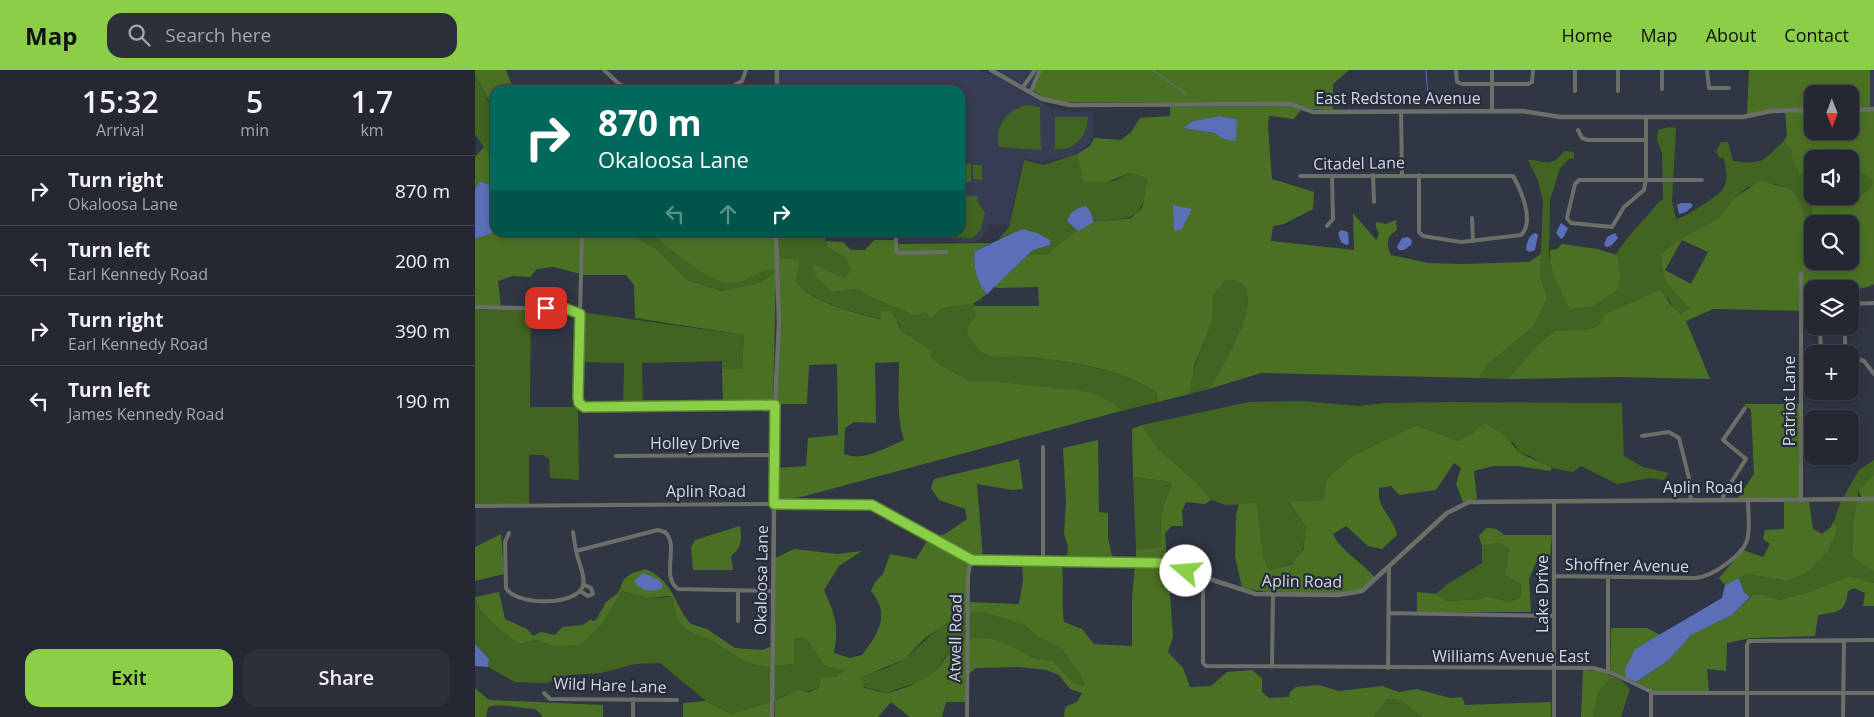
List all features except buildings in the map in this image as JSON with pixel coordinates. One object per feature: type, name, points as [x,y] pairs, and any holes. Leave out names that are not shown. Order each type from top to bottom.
[{"type":"street","points":[[604,70],[619,84],[624,85]]},
{"type":"street","points":[[735,85],[742,81],[746,70]]},
{"type":"street","points":[[777,70],[777,85]]},
{"type":"street","name":"East Redstone Avenue","points":[[991,70],[1042,98],[1070,105],[1291,104],[1313,112],[1522,111],[1560,117],[1743,118],[1771,111],[1804,110]]},
{"type":"street","points":[[1023,87],[1035,70]]},
{"type":"street","points":[[1031,91],[1040,70]]},
{"type":"street","points":[[1456,70],[1457,82],[1462,84],[1528,84],[1532,82],[1533,70]]},
{"type":"street","points":[[1492,70],[1492,111]]},
{"type":"street","points":[[1575,70],[1575,91]]},
{"type":"street","points":[[1618,70],[1618,90]]},
{"type":"street","points":[[1662,70],[1662,90]]},
{"type":"street","points":[[1707,70],[1709,88],[1729,88]]},
{"type":"street","points":[[1859,110],[1874,109]]},
{"type":"street","points":[[1401,111],[1402,175]]},
{"type":"street","points":[[1646,117],[1646,179],[1644,190],[1624,206],[1612,227],[1571,222],[1567,218],[1575,184],[1579,180],[1646,179],[1703,180]]},
{"type":"street","points":[[1578,130],[1582,138],[1587,140],[1646,140]]},
{"type":"street","name":"Citadel Lane","points":[[1300,176],[1419,174],[1513,176],[1525,204],[1526,223],[1524,232],[1521,235],[1461,242],[1423,236],[1419,232],[1419,174]]},
{"type":"street","points":[[1373,175],[1374,202]]},
{"type":"street","points":[[1327,226],[1333,219],[1332,176]]},
{"type":"street","points":[[1472,218],[1473,241]]},
{"type":"street","points":[[582,237],[579,403],[584,407],[775,405]]},
{"type":"street","name":"Okaloosa Lane","points":[[772,717],[774,456],[779,322],[776,237]]},
{"type":"street","points":[[896,237],[896,251],[899,253],[946,252]]},
{"type":"street","name":"Patriot Lane","points":[[1801,274],[1801,500]]},
{"type":"street","points":[[1859,303],[1874,303]]},
{"type":"street","points":[[475,308],[567,309],[580,314]]},
{"type":"street","points":[[1859,359],[1867,363],[1874,374]]},
{"type":"street","points":[[1723,500],[1725,492],[1746,459],[1723,440],[1745,408]]},
{"type":"street","points":[[1642,436],[1669,432],[1679,438],[1689,478],[1691,500]]},
{"type":"street","points":[[1043,446],[1043,561]]},
{"type":"street","name":"Holley Drive","points":[[616,456],[774,456]]},
{"type":"street","name":"Lake Drive","points":[[1554,500],[1554,717]]},
{"type":"street","name":"Shoffner Avenue","points":[[1554,576],[1702,578],[1719,570],[1746,542],[1748,535],[1748,500]]},
{"type":"street","name":"Aplin Road","points":[[475,506],[872,505],[971,559],[1160,563],[1249,592],[1273,595],[1355,594],[1367,588],[1447,513],[1462,504],[1475,501],[1874,500]]},
{"type":"street","points":[[576,551],[662,530],[667,533],[671,540],[671,578],[675,587],[681,590],[773,591]]},
{"type":"street","points":[[509,533],[505,542],[505,584],[510,594],[542,602],[574,595],[580,591],[583,584],[573,532]]},
{"type":"street","name":"Atwell Road","points":[[967,717],[968,576],[971,559]]},
{"type":"street","points":[[1388,668],[1389,568]]},
{"type":"street","name":"Williams Avenue East","points":[[1203,577],[1203,663],[1206,666],[1593,668],[1609,671],[1651,693],[1874,693]]},
{"type":"street","points":[[1608,577],[1609,671]]},
{"type":"street","points":[[580,591],[588,596],[593,594],[591,588],[583,584]]},
{"type":"street","points":[[738,591],[738,621]]},
{"type":"street","points":[[1273,595],[1273,666]]},
{"type":"street","points":[[1389,613],[1554,616]]},
{"type":"street","points":[[1843,717],[1844,640]]},
{"type":"street","points":[[1747,717],[1749,641],[1874,640]]},
{"type":"street","name":"Wild Hare Lane","points":[[544,693],[550,699],[677,700]]},
{"type":"street","points":[[1651,693],[1651,717]]},
{"type":"street","points":[[633,699],[633,717]]},
{"type":"shaded area","points":[[780,70],[979,70],[1001,79],[1051,108],[1070,112],[1093,111],[1094,134],[1089,144],[1072,156],[1041,162],[1023,158],[1008,227],[989,224],[982,238],[974,242],[899,242],[898,237],[965,237],[965,85],[780,85]]},
{"type":"shaded area","points":[[996,70],[1040,70],[1030,88]]},
{"type":"shaded area","points":[[1870,70],[1874,70],[1874,107],[1870,107]]},
{"type":"green space","points":[[475,70],[506,70],[512,85],[490,85],[490,103],[475,74]]},
{"type":"green space","points":[[1040,70],[1349,70],[1333,84],[1333,110],[1311,109],[1291,102],[1058,102],[1043,97],[1030,88]]},
{"type":"green space","points":[[1749,70],[1870,70],[1870,107],[1859,108],[1859,85],[1804,85],[1804,109],[1747,115]]},
{"type":"green space","points":[[475,74],[490,105],[490,156],[475,134]]},
{"type":"green space","points":[[1028,105],[1040,107],[1041,150],[999,147],[998,132],[1004,120],[1014,110]]},
{"type":"green space","points":[[1290,106],[1301,110],[1294,119],[1269,116],[1268,127],[1272,179],[1314,192],[1313,209],[1284,224],[1273,226],[1271,241],[1354,250],[1353,213],[1376,240],[1379,234],[1376,222],[1386,224],[1396,220],[1397,230],[1393,232],[1388,241],[1391,255],[1428,263],[1463,264],[1529,262],[1541,254],[1540,276],[1547,299],[1533,327],[1488,364],[1479,378],[1261,373],[1209,389],[1233,346],[1247,309],[1247,294],[1241,283],[1226,280],[1213,296],[1212,321],[1194,366],[1189,394],[1158,402],[1156,392],[1110,371],[1060,361],[992,356],[981,351],[975,346],[967,333],[970,323],[976,317],[974,306],[1039,306],[1038,287],[996,288],[995,286],[1028,255],[1046,255],[1079,229],[1093,222],[1131,218],[1142,208],[1148,178],[1130,173],[1107,182],[1083,182],[1077,154],[1090,146],[1094,138],[1121,140],[1131,132],[1140,118],[1170,116],[1170,107]],"holes":[[[1219,116],[1237,119],[1224,139],[1214,133],[1184,128],[1193,121]]]},
{"type":"green space","points":[[1859,111],[1874,111],[1874,284],[1859,289],[1859,280],[1804,280],[1804,311],[1713,309],[1686,321],[1710,379],[1618,377],[1508,379],[1537,345],[1555,331],[1589,329],[1599,325],[1603,316],[1608,313],[1660,290],[1681,314],[1689,308],[1666,280],[1663,273],[1661,254],[1677,241],[1719,218],[1734,198],[1760,181],[1788,188],[1800,203],[1804,215],[1804,270],[1859,270],[1859,215],[1813,215],[1812,205],[1859,205],[1859,195],[1869,189],[1873,183],[1866,175],[1859,173],[1859,150],[1804,150],[1804,174],[1799,174],[1791,155],[1792,150],[1784,141],[1787,135],[1785,112],[1804,112],[1804,140],[1859,140]],"holes":[[[1682,240],[1708,252],[1691,284],[1665,270]]]},
{"type":"green space","points":[[1055,117],[1088,117],[1083,136],[1069,148],[1055,149]]},
{"type":"green space","points":[[1668,127],[1676,128],[1672,202],[1676,219],[1701,206],[1724,188],[1726,168],[1724,158],[1720,158],[1716,152],[1721,142],[1728,142],[1733,161],[1758,162],[1784,141],[1792,150],[1791,155],[1799,174],[1804,174],[1804,205],[1814,205],[1815,215],[1804,215],[1804,221],[1788,188],[1775,184],[1748,187],[1734,198],[1719,218],[1677,241],[1661,254],[1662,271],[1689,308],[1681,314],[1675,311],[1668,298],[1603,317],[1599,325],[1589,329],[1555,331],[1537,345],[1508,379],[1479,378],[1488,364],[1533,327],[1547,299],[1540,276],[1543,202],[1538,181],[1528,160],[1551,162],[1564,151],[1574,152],[1574,158],[1569,159],[1560,168],[1550,200],[1549,256],[1560,290],[1571,309],[1590,307],[1620,275],[1616,254],[1663,199],[1662,153],[1657,140],[1658,130]]},
{"type":"green space","points":[[484,147],[490,156],[490,185],[480,181],[475,189],[475,157]]},
{"type":"green space","points":[[1077,154],[1083,182],[1114,181],[1130,173],[1149,178],[1139,211],[1134,215],[1119,219],[1094,222],[1093,219],[1067,221],[1078,231],[1046,255],[1028,255],[1033,250],[1022,229],[999,239],[1009,227],[1024,160],[1044,165]]},
{"type":"green space","points":[[965,164],[971,164],[971,182],[965,182]]},
{"type":"green space","points":[[973,165],[982,165],[982,180],[973,179]]},
{"type":"green space","points":[[1859,173],[1869,177],[1873,183],[1870,190],[1859,195]]},
{"type":"green space","points":[[965,196],[978,196],[977,200],[985,213],[981,230],[973,238],[909,237],[965,237]]},
{"type":"green space","points":[[490,234],[490,237],[635,237],[655,248],[687,280],[723,291],[761,282],[776,272],[773,404],[723,405],[722,369],[742,369],[744,335],[635,318],[634,285],[626,275],[585,275],[553,267],[537,269],[530,277],[513,276],[498,281],[501,307],[475,310],[475,239]]},
{"type":"green space","points":[[635,237],[655,237],[668,245],[762,271],[770,269],[776,272],[761,282],[724,291],[687,280],[655,248]]},
{"type":"green space","points":[[655,237],[774,237],[776,271],[765,271],[733,283],[722,281],[700,271]]},
{"type":"green space","points":[[778,237],[825,237],[827,247],[845,257],[851,269],[845,278],[812,265],[832,292],[859,289],[870,297],[916,316],[925,312],[932,319],[940,310],[945,308],[974,303],[986,355],[1029,357],[1096,368],[1137,382],[1156,392],[1158,402],[1121,411],[1070,389],[999,382],[972,382],[942,366],[931,357],[932,351],[903,332],[898,322],[843,309],[815,297],[796,281],[800,261],[779,258]]},
{"type":"green space","points":[[874,240],[897,240],[899,244],[990,243],[975,251],[974,256],[978,280],[987,294],[975,302],[940,310],[932,319],[925,312],[916,316],[870,297],[859,289],[832,292],[816,277],[812,264],[845,278],[851,269],[845,257],[827,247],[826,241],[843,242],[851,250],[865,250]]},
{"type":"green space","points":[[1562,244],[1597,249],[1617,255],[1620,275],[1618,290],[1590,307],[1570,309],[1556,281],[1550,258],[1550,250],[1557,249]]},
{"type":"green space","points":[[779,258],[800,260],[796,281],[811,295],[834,306],[880,319],[881,311],[890,311],[903,332],[932,351],[931,357],[942,366],[972,382],[999,382],[1070,389],[1095,394],[1114,404],[1121,411],[805,496],[776,501],[776,468],[806,466],[808,438],[838,435],[837,364],[809,365],[807,404],[776,404],[780,322]],"holes":[[[899,362],[899,411],[904,440],[867,455],[852,456],[844,454],[845,428],[854,422],[876,423],[875,363]]]},
{"type":"green space","points":[[1226,280],[1241,283],[1247,294],[1247,309],[1233,346],[1209,389],[1189,394],[1189,381],[1203,344],[1213,296]]},
{"type":"green space","points":[[531,307],[530,407],[578,407],[579,480],[550,478],[549,459],[543,455],[529,455],[529,504],[475,504],[475,310]]},
{"type":"green space","points":[[581,312],[744,335],[742,369],[722,369],[722,361],[642,363],[643,407],[623,407],[624,363],[580,362]]},
{"type":"green space","points":[[1303,401],[1358,406],[1386,403],[1450,402],[1622,403],[1624,456],[1643,467],[1669,473],[1664,480],[1650,478],[1617,484],[1581,466],[1573,472],[1547,467],[1530,456],[1520,453],[1514,443],[1473,433],[1458,441],[1418,426],[1412,427],[1354,455],[1324,500],[1289,503],[1306,528],[1301,554],[1287,565],[1269,570],[1263,556],[1257,504],[1226,505],[1211,500],[1197,483],[1158,449],[1142,425],[1249,402]]},
{"type":"green space","points":[[1744,404],[1799,404],[1799,498],[1738,498],[1754,474],[1751,410]]},
{"type":"green space","points":[[1484,423],[1503,434],[1520,453],[1552,468],[1550,471],[1518,466],[1493,466],[1474,471],[1477,499],[1463,502],[1456,484],[1461,468],[1454,463],[1436,490],[1399,495],[1391,486],[1379,488],[1380,502],[1392,522],[1397,535],[1382,549],[1368,546],[1346,526],[1333,534],[1341,546],[1375,578],[1362,589],[1350,593],[1273,593],[1242,588],[1235,556],[1236,515],[1239,504],[1257,503],[1263,556],[1269,570],[1292,564],[1303,550],[1306,528],[1289,502],[1324,500],[1327,479],[1354,455],[1412,427],[1418,426],[1458,441],[1473,433]]},
{"type":"green space","points":[[1142,425],[1158,449],[1197,483],[1211,500],[1205,504],[1186,502],[1182,511],[1183,526],[1172,526],[1165,533],[1167,562],[1136,561],[1136,549],[1160,547],[1161,514],[1172,482],[1133,477],[1132,429]]},
{"type":"green space","points":[[1098,440],[1099,512],[1108,513],[1108,538],[1113,560],[1067,560],[1068,546],[1064,534],[1066,502],[1063,448]]},
{"type":"green space","points":[[1019,459],[1023,489],[1012,490],[977,484],[983,558],[967,556],[935,537],[945,534],[967,519],[965,509],[939,500],[931,488],[934,479]]},
{"type":"green space","points":[[1874,460],[1874,475],[1858,490],[1858,498],[1843,498],[1859,470]]},
{"type":"green space","points":[[1874,475],[1874,498],[1862,498],[1858,490]]},
{"type":"green space","points":[[1133,477],[1172,482],[1161,514],[1160,547],[1136,549]]},
{"type":"green space","points":[[1841,501],[1857,501],[1853,522],[1852,555],[1874,572],[1874,583],[1849,576],[1812,591],[1779,600],[1763,594],[1750,597],[1744,592],[1739,578],[1747,574],[1786,581],[1800,576],[1811,569],[1827,553],[1838,528],[1834,521]]},
{"type":"green space","points":[[1857,501],[1874,501],[1874,572],[1852,556],[1853,522]]},
{"type":"green space","points":[[1784,502],[1809,502],[1813,529],[1822,534],[1830,528],[1834,521],[1838,528],[1827,553],[1811,569],[1800,576],[1786,581],[1747,574],[1725,585],[1719,578],[1743,550],[1763,557],[1770,544],[1763,539],[1765,530],[1784,529]]},
{"type":"green space","points":[[740,526],[740,543],[731,556],[733,570],[693,570],[691,547],[695,540]]},
{"type":"green space","points":[[1486,528],[1497,529],[1504,535],[1552,535],[1550,557],[1538,558],[1529,579],[1531,612],[1417,612],[1417,592],[1436,594],[1446,601],[1481,599],[1488,596],[1509,602],[1520,598],[1521,585],[1505,574],[1509,549],[1500,543],[1482,546],[1479,536]]},
{"type":"green space","points":[[501,534],[504,574],[475,581],[475,547]]},
{"type":"green space","points":[[931,539],[969,560],[966,613],[945,624],[925,638],[905,659],[862,677],[864,688],[887,693],[913,684],[936,670],[953,648],[966,640],[965,702],[946,702],[942,717],[910,717],[891,702],[878,717],[775,717],[775,700],[796,691],[810,692],[818,688],[822,677],[836,677],[845,670],[824,666],[807,639],[794,638],[794,664],[774,666],[775,558],[794,549],[837,554],[862,551],[839,566],[824,590],[835,620],[834,653],[850,658],[862,655],[877,632],[881,616],[880,608],[871,591],[875,582],[883,574],[890,554],[916,559],[927,541]]},
{"type":"green space","points":[[1495,542],[1504,544],[1509,549],[1505,574],[1521,585],[1520,598],[1509,602],[1488,596],[1481,599],[1445,601],[1436,594],[1446,585],[1482,563],[1482,546]]},
{"type":"green space","points":[[1022,563],[1062,563],[1064,622],[1082,629],[1094,644],[1132,646],[1132,599],[1135,564],[1168,566],[1173,637],[1168,652],[1183,668],[1190,687],[1211,686],[1227,672],[1252,670],[1262,678],[1262,692],[1269,698],[1289,697],[1290,692],[1296,687],[1318,685],[1339,691],[1382,686],[1399,692],[1417,689],[1450,698],[1462,697],[1465,705],[1551,702],[1551,717],[1422,717],[1400,700],[1387,699],[1374,717],[1064,717],[1065,707],[1077,702],[1082,693],[1070,689],[1059,675],[1046,670],[1018,667],[976,668],[969,674],[969,639],[983,638],[1005,643],[1033,657],[1054,661],[1074,684],[1084,686],[1080,674],[1060,647],[1038,637],[1025,625],[982,612],[969,613],[970,602],[1019,604],[1023,580]]},
{"type":"green space","points":[[646,569],[656,575],[668,587],[691,624],[707,629],[735,648],[762,650],[770,647],[771,667],[754,665],[747,662],[714,642],[687,630],[678,620],[672,597],[669,596],[647,598],[622,591],[603,623],[579,645],[553,646],[537,640],[519,644],[481,610],[475,597],[499,592],[505,619],[527,629],[533,636],[541,632],[555,635],[562,627],[583,625],[591,619],[592,621],[596,620],[606,602],[618,593],[624,579],[632,573]]},
{"type":"green space","points":[[1849,576],[1874,583],[1874,606],[1863,606],[1865,593],[1854,588],[1848,591],[1845,604],[1839,610],[1818,615],[1815,636],[1751,638],[1727,643],[1726,671],[1707,669],[1709,691],[1652,691],[1636,682],[1669,660],[1691,635],[1732,615],[1753,595],[1763,594],[1779,600],[1812,591]]},
{"type":"green space","points":[[622,591],[647,598],[672,597],[677,617],[687,630],[714,642],[747,662],[754,665],[771,667],[771,702],[731,714],[706,701],[660,663],[635,664],[601,673],[569,675],[546,683],[515,682],[488,667],[489,659],[475,644],[475,601],[483,612],[519,644],[537,640],[553,646],[603,623]]},
{"type":"green space","points":[[982,612],[1025,625],[1038,637],[1060,647],[1080,674],[1084,687],[1074,684],[1054,661],[1043,662],[1028,655],[969,639],[969,613]]},
{"type":"green space","points":[[966,613],[966,640],[948,653],[936,670],[924,680],[886,693],[864,687],[861,677],[906,658],[946,622]]},
{"type":"green space","points":[[1611,628],[1647,628],[1660,635],[1635,649],[1626,678],[1610,670]]},
{"type":"green space","points":[[794,638],[807,639],[824,666],[845,670],[836,677],[822,677],[818,688],[785,695],[774,701],[774,666],[794,664]]},
{"type":"green space","points":[[1583,670],[1598,671],[1620,679],[1611,678],[1598,693],[1593,717],[1581,717]]},
{"type":"green space","points":[[1611,678],[1620,679],[1630,689],[1621,717],[1593,717],[1598,693]]},
{"type":"green space","points":[[475,688],[489,700],[603,705],[603,717],[542,717],[535,709],[499,705],[488,707],[486,717],[475,717]]},
{"type":"green space","points":[[1387,699],[1400,700],[1422,717],[1374,717]]},
{"type":"green space","points":[[706,701],[731,714],[771,702],[771,717],[683,717],[683,703]]},
{"type":"water","points":[[1219,116],[1237,119],[1236,141],[1224,139],[1214,133],[1183,128],[1193,121]]},
{"type":"water","points":[[480,181],[490,185],[490,234],[475,239],[475,189]]},
{"type":"water","points":[[1691,203],[1693,206],[1686,212],[1679,214],[1677,205]]},
{"type":"water","points":[[1173,205],[1192,209],[1182,229],[1174,231]]},
{"type":"water","points":[[1086,206],[1094,222],[1078,231],[1067,221],[1074,211]]},
{"type":"water","points":[[1561,223],[1568,228],[1561,239],[1556,233]]},
{"type":"water","points":[[1022,229],[1037,233],[1050,240],[1050,245],[1033,250],[987,294],[980,285],[976,274],[975,251]]},
{"type":"water","points":[[1341,230],[1348,232],[1349,244],[1346,245],[1341,242],[1338,233]]},
{"type":"water","points":[[1535,233],[1538,235],[1535,250],[1530,252],[1526,250],[1527,242]]},
{"type":"water","points":[[1615,233],[1618,238],[1611,246],[1607,247],[1604,245],[1607,237]]},
{"type":"water","points":[[1408,237],[1412,240],[1411,245],[1404,250],[1399,250],[1397,247],[1402,238]]},
{"type":"water","points":[[643,573],[659,580],[663,585],[661,589],[646,590],[640,587],[634,581]]},
{"type":"water","points":[[1739,578],[1744,592],[1750,597],[1732,615],[1691,635],[1669,660],[1636,682],[1626,678],[1625,669],[1635,649],[1722,598],[1725,585]]},
{"type":"water","points":[[475,644],[489,659],[488,667],[475,666]]},
{"type":"waterway","points":[[1153,70],[1186,94]]},
{"type":"waterway","points":[[1426,70],[1428,96]]},
{"type":"route","points":[[546,308],[567,309],[580,314],[578,397],[579,403],[584,407],[775,405],[774,504],[863,503],[872,505],[972,560],[1160,563],[1186,571]]}]
